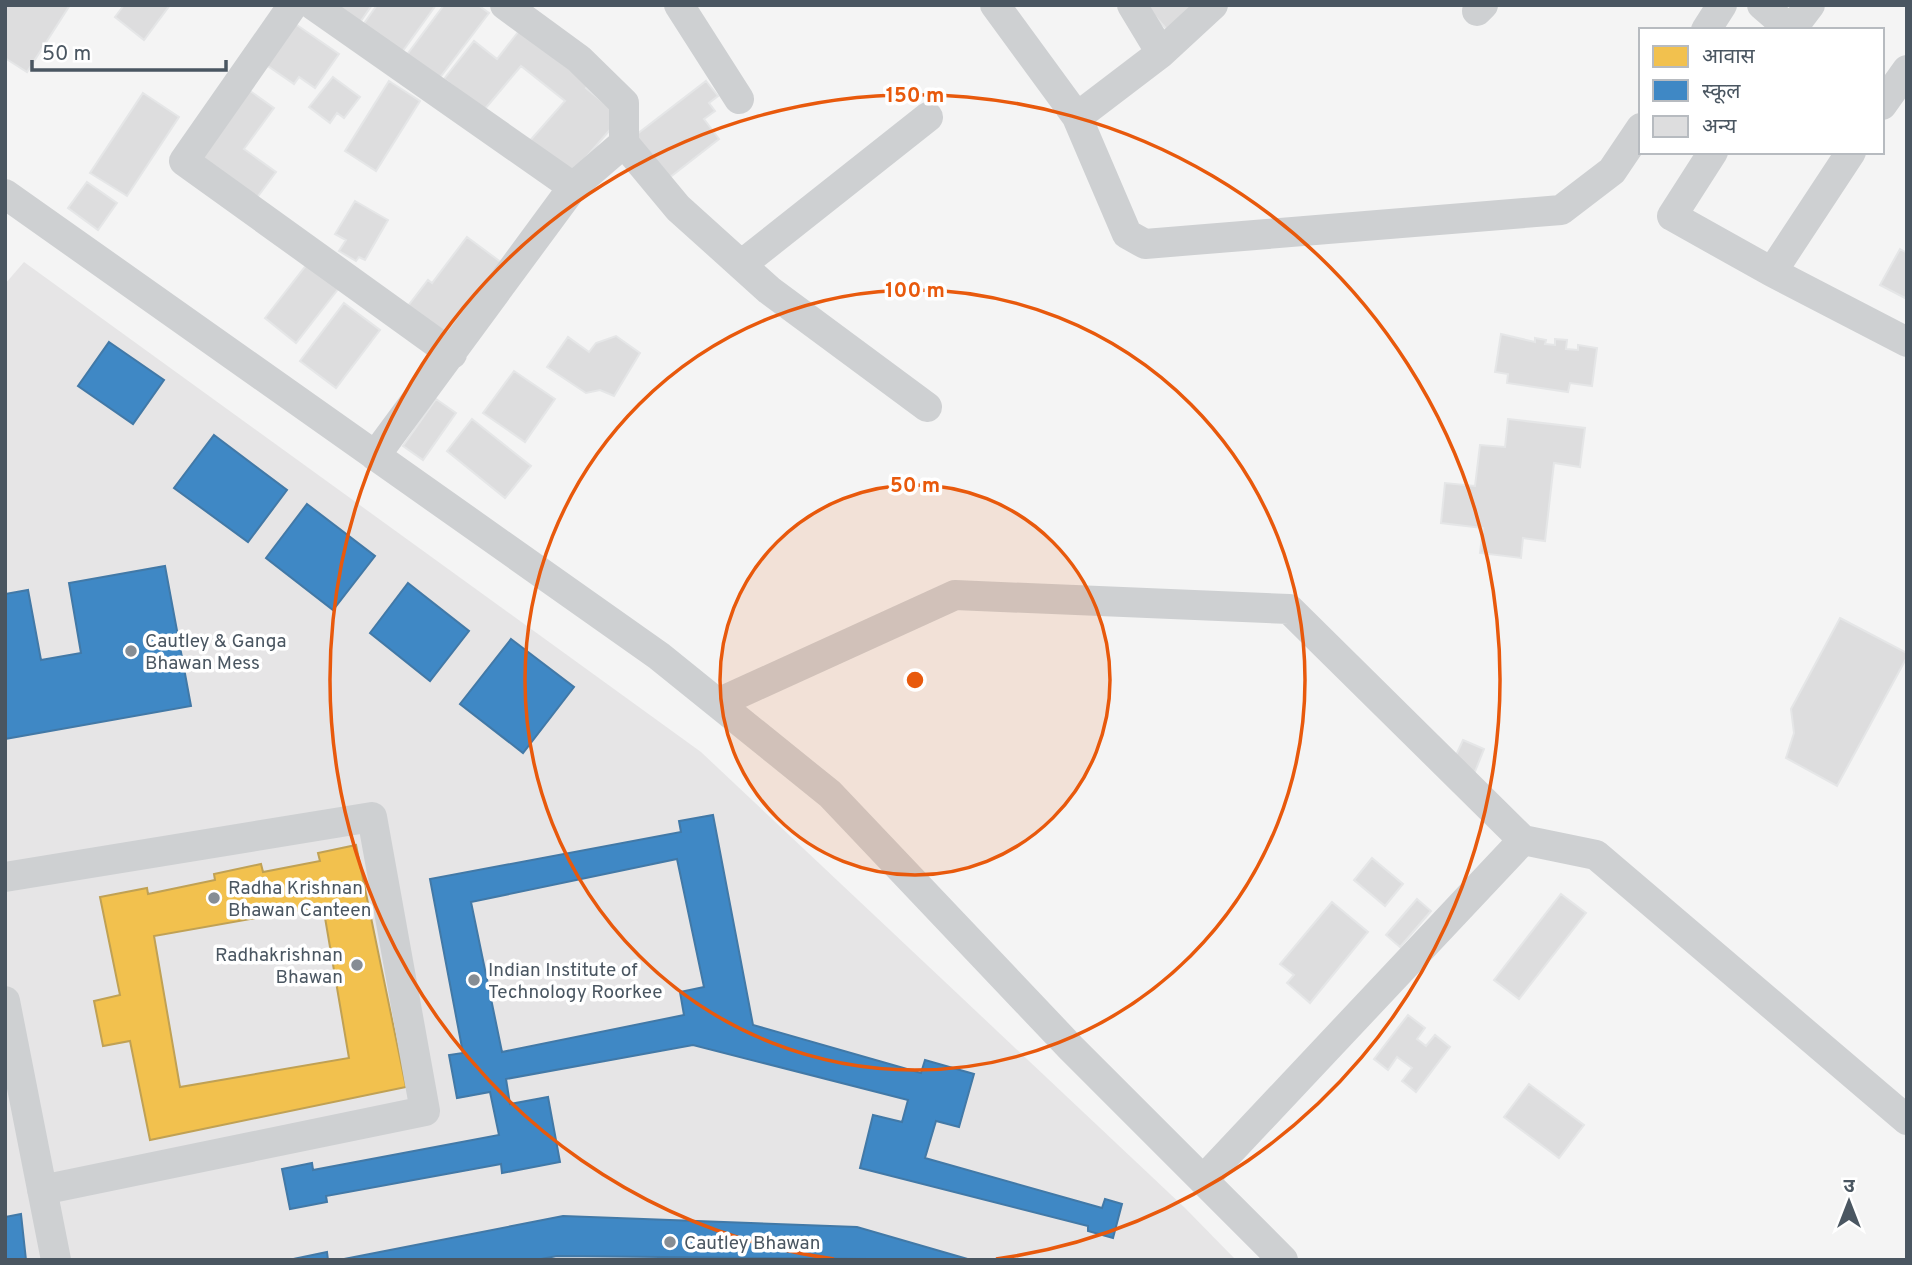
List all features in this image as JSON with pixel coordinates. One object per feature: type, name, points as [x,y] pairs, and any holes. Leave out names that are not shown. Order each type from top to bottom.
[{"type":"street","points":[[293,5],[184,162],[452,354]]},
{"type":"street","points":[[313,5],[573,187]]},
{"type":"street","points":[[505,5],[579,59],[624,103],[624,143],[678,208],[769,290],[927,407]]},
{"type":"street","points":[[679,5],[739,99]]},
{"type":"street","points":[[995,5],[1077,117],[1127,234],[1145,244],[1561,210],[1612,171],[1639,131]]},
{"type":"street","points":[[1132,5],[1161,53]]},
{"type":"street","points":[[1077,117],[1161,53],[1213,5]]},
{"type":"street","points":[[1707,28],[1722,5]]},
{"type":"street","points":[[1762,5],[1789,28]]},
{"type":"street","points":[[1793,28],[1810,5]]},
{"type":"street","points":[[741,265],[928,117]]},
{"type":"street","points":[[375,456],[573,187],[624,143]]},
{"type":"street","points":[[1712,154],[1672,216],[1772,272],[1907,342]]},
{"type":"street","points":[[1772,272],[1850,154]]},
{"type":"street","points":[[5,194],[659,656],[830,794],[1062,1039],[1283,1260]]},
{"type":"street","points":[[718,704],[955,595],[1289,609],[1523,841],[1596,855],[1907,1120]]},
{"type":"street","points":[[5,877],[372,817],[425,1111],[42,1190]]},
{"type":"street","points":[[1203,1180],[1523,841]]},
{"type":"street","points":[[5,1001],[16,1116],[42,1190],[56,1260]]},
{"type":"shaded area","name":"Indian Institute of Technology Roorkee","points":[[24,262],[701,752],[1185,1208],[1236,1260],[5,1260],[5,284]]},
{"type":"building: आवास","name":"Radhakrishnan Bhawan","points":[[356,845],[406,1087],[150,1140],[130,1041],[103,1046],[94,1001],[120,995],[100,897],[147,888],[148,894],[215,880],[214,874],[261,864],[263,872],[320,861],[318,853]],"holes":[[[323,906],[349,1058],[180,1087],[154,936]]]},
{"type":"building: स्कूल","points":[[109,342],[164,380],[133,424],[78,386]]},
{"type":"building: स्कूल","points":[[214,435],[287,490],[248,542],[174,488]]},
{"type":"building: स्कूल","points":[[307,504],[375,556],[333,610],[266,558]]},
{"type":"building: स्कूल","name":"Cautley & Ganga Bhawan Mess","points":[[165,566],[191,706],[5,739],[5,594],[28,590],[41,660],[81,653],[69,583]]},
{"type":"building: स्कूल","points":[[408,583],[469,631],[430,681],[370,633]]},
{"type":"building: स्कूल","points":[[511,639],[574,687],[523,753],[460,704]]},
{"type":"building: स्कूल","points":[[713,815],[753,1025],[921,1073],[925,1060],[974,1074],[959,1127],[936,1121],[925,1158],[1102,1208],[1105,1199],[1122,1204],[1113,1238],[1088,1231],[1088,1226],[860,1168],[873,1115],[902,1122],[908,1100],[693,1045],[506,1079],[510,1104],[548,1097],[560,1162],[502,1173],[501,1164],[326,1196],[327,1202],[290,1209],[282,1169],[312,1163],[313,1170],[499,1135],[490,1092],[457,1098],[449,1055],[463,1053],[430,879],[681,832],[679,821]],"holes":[[[677,859],[704,987],[680,992],[684,1015],[502,1052],[471,902]]]},
{"type":"building: स्कूल","points":[[21,1214],[26,1260],[5,1260],[5,1217]]},
{"type":"building: स्कूल","name":"Cautley Bhawan","points":[[563,1216],[857,1227],[971,1260],[557,1256],[536,1260],[339,1260]]},
{"type":"building: स्कूल","points":[[327,1252],[328,1260],[293,1260],[293,1259]]},
{"type":"building: अन्य","points":[[5,5],[70,5],[27,72],[5,58]]},
{"type":"building: अन्य","points":[[124,5],[170,5],[144,40],[115,17]]},
{"type":"building: अन्य","points":[[317,5],[372,5],[354,31]]},
{"type":"building: अन्य","points":[[377,5],[436,5],[397,59],[358,32]]},
{"type":"building: अन्य","points":[[444,5],[478,5],[489,13],[435,84],[403,60]]},
{"type":"building: अन्य","points":[[1145,5],[1200,5],[1170,33]]},
{"type":"building: अन्य","points":[[291,21],[339,54],[315,88],[299,77],[294,84],[262,62]]},
{"type":"building: अन्य","points":[[519,31],[589,84],[586,88],[621,117],[569,177],[528,143],[565,101],[521,66],[484,110],[444,79],[474,41],[497,59]]},
{"type":"building: अन्य","points":[[333,77],[360,97],[344,118],[337,113],[330,123],[309,107]]},
{"type":"building: अन्य","points":[[389,81],[420,101],[376,171],[345,151]]},
{"type":"building: अन्य","points":[[706,81],[718,96],[709,103],[715,111],[704,119],[719,139],[665,181],[632,138]]},
{"type":"building: अन्य","points":[[246,88],[274,108],[244,149],[276,172],[253,203],[193,161]]},
{"type":"building: अन्य","points":[[143,93],[179,117],[127,196],[90,173]]},
{"type":"building: अन्य","points":[[87,182],[117,203],[98,230],[68,208]]},
{"type":"building: अन्य","points":[[355,201],[388,220],[365,260],[359,257],[356,261],[339,251],[346,240],[335,234]]},
{"type":"building: अन्य","points":[[467,237],[502,263],[441,345],[401,315],[428,280],[432,283]]},
{"type":"building: अन्य","points":[[1900,249],[1907,253],[1907,299],[1880,285]]},
{"type":"building: अन्य","points":[[308,263],[339,288],[296,343],[265,318]]},
{"type":"building: अन्य","points":[[344,303],[380,330],[336,388],[300,361]]},
{"type":"building: अन्य","points":[[1501,334],[1535,342],[1535,338],[1546,340],[1545,344],[1555,345],[1555,339],[1567,340],[1566,349],[1578,350],[1578,345],[1597,348],[1592,386],[1570,383],[1568,392],[1507,383],[1508,374],[1495,372]]},
{"type":"building: अन्य","points":[[616,336],[640,353],[614,396],[600,390],[586,393],[547,367],[568,337],[589,352],[596,343]]},
{"type":"building: अन्य","points":[[514,371],[555,399],[525,442],[483,413]]},
{"type":"building: अन्य","points":[[436,399],[456,413],[423,460],[403,446]]},
{"type":"building: अन्य","points":[[472,419],[531,466],[505,498],[447,451]]},
{"type":"building: अन्य","points":[[1508,419],[1585,428],[1580,467],[1554,463],[1545,541],[1523,538],[1521,558],[1480,553],[1483,528],[1441,523],[1445,483],[1475,486],[1480,445],[1505,447]]},
{"type":"building: अन्य","points":[[1840,618],[1907,653],[1907,657],[1837,786],[1786,758],[1794,733],[1791,709]]},
{"type":"building: अन्य","points":[[1463,740],[1484,749],[1474,774],[1452,764]]},
{"type":"building: अन्य","points":[[1372,858],[1403,884],[1385,906],[1354,880]]},
{"type":"building: अन्य","points":[[1561,894],[1586,913],[1519,999],[1494,980]]},
{"type":"building: अन्य","points":[[1417,899],[1431,911],[1400,947],[1386,935]]},
{"type":"building: अन्य","points":[[1332,902],[1368,932],[1310,1003],[1287,983],[1294,975],[1280,964]]},
{"type":"building: अन्य","points":[[1408,1015],[1425,1028],[1417,1039],[1426,1046],[1435,1035],[1450,1047],[1416,1092],[1402,1081],[1412,1068],[1397,1057],[1388,1070],[1374,1059]]},
{"type":"building: अन्य","points":[[1529,1084],[1584,1125],[1559,1158],[1504,1117]]},
{"type":"place","name":"Cautley & Ganga Bhawan Mess","points":[[131,651]]},
{"type":"place","name":"Radha Krishnan Bhawan Canteen","points":[[214,898]]},
{"type":"place","name":"Radhakrishnan Bhawan","points":[[357,965]]},
{"type":"place","name":"Indian Institute of Technology Roorkee","points":[[474,980]]},
{"type":"place","name":"Cautley Bhawan","points":[[670,1242]]}]
